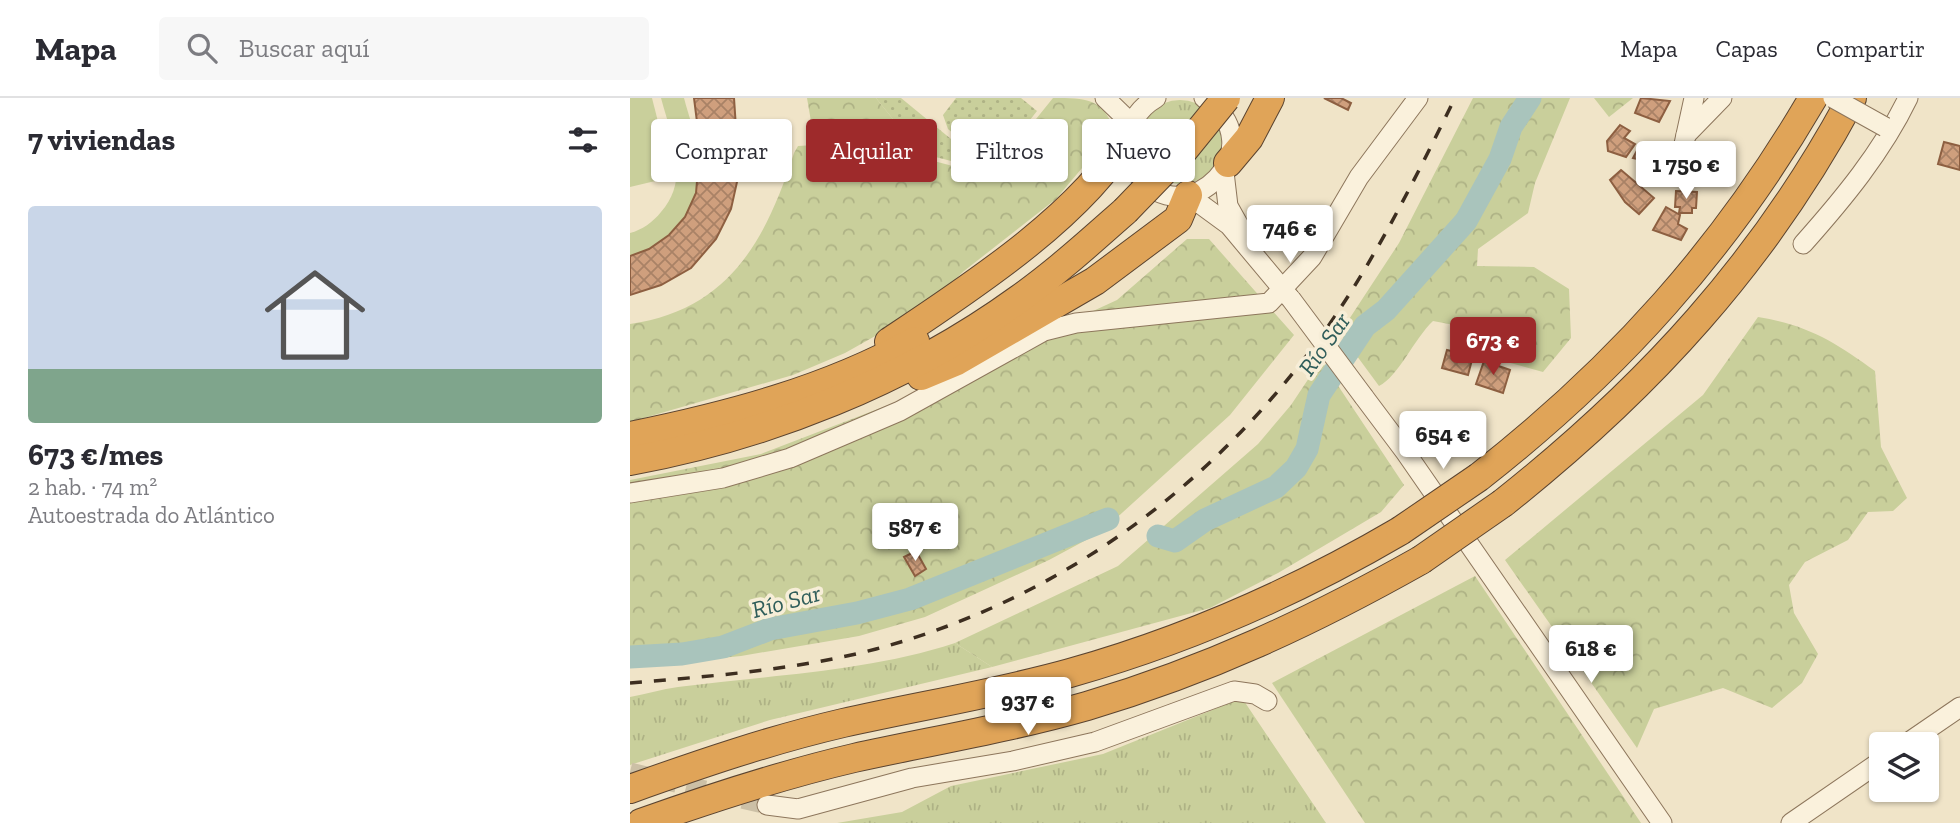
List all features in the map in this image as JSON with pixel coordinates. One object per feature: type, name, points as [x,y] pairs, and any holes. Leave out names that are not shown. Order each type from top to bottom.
[{"type":"highway","points":[[630,461],[676,453],[765,427],[868,386],[961,337],[1065,265],[1121,202],[1203,98]]},
{"type":"highway","points":[[630,436],[712,419],[818,385],[910,344],[961,315],[1121,202],[1183,151],[1226,98]]},
{"type":"highway","points":[[1226,168],[1249,138],[1270,98]]},
{"type":"highway","points":[[1787,144],[1789,120],[1801,98]]},
{"type":"highway","points":[[630,789],[723,756],[842,724],[1071,673],[1225,621],[1306,584],[1400,531],[1479,477],[1553,418],[1636,338],[1713,248],[1787,144],[1813,98]]},
{"type":"highway","points":[[640,823],[739,788],[852,759],[1084,707],[1174,679],[1236,655],[1335,608],[1422,560],[1503,503],[1613,410],[1679,344],[1761,245],[1820,158],[1852,98]]},
{"type":"highway","points":[[818,385],[935,312],[1016,253],[1092,182]]},
{"type":"highway","points":[[868,386],[899,385],[957,361],[1095,281],[1178,219],[1188,195]]},
{"type":"street","points":[[1105,98],[1122,119]]},
{"type":"street","points":[[1135,119],[1139,112],[1156,98]]},
{"type":"street","points":[[1203,98],[1225,118],[1231,132],[1232,148],[1226,168],[1228,206],[1256,256]]},
{"type":"street","points":[[630,493],[723,478],[790,458],[890,416],[1044,331],[1076,323],[1269,303],[1287,294],[1359,177],[1418,98]]},
{"type":"street","points":[[1679,167],[1694,98]]},
{"type":"street","points":[[1685,135],[1722,98]]},
{"type":"street","points":[[1833,98],[1889,129]]},
{"type":"street","points":[[1803,244],[1840,202],[1908,98]]},
{"type":"street","points":[[1144,182],[1159,192],[1176,196],[1188,195],[1205,189],[1226,168]]},
{"type":"street","points":[[1188,195],[1219,217],[1287,294],[1487,570],[1662,823]]},
{"type":"street","points":[[767,804],[798,808],[912,778],[1013,761],[1094,742],[1234,691],[1255,694],[1267,701]]},
{"type":"street","points":[[1924,732],[1960,707]]},
{"type":"street","points":[[1791,823],[1869,769]]},
{"type":"green space","points":[[630,98],[652,98],[657,119],[651,119],[651,182],[630,187]]},
{"type":"green space","points":[[661,98],[684,98],[690,119],[667,119]]},
{"type":"green space","points":[[807,98],[876,98],[893,119],[811,119]]},
{"type":"green space","points":[[876,98],[901,98],[927,119],[893,119]]},
{"type":"green space","points":[[956,98],[1021,98],[1037,111],[1031,119],[951,119],[951,132],[943,115]]},
{"type":"green space","points":[[1053,98],[1075,98],[1099,106],[1110,119],[1082,119],[1082,168],[1056,199],[964,271],[933,300],[893,326],[845,353],[793,375],[630,422],[630,324],[664,316],[693,304],[718,287],[739,266],[756,242],[784,182],[792,182],[792,159],[798,146],[806,146],[806,182],[937,182],[937,162],[951,166],[951,182],[1068,182],[1068,119],[1036,119]]},
{"type":"green space","points":[[1473,98],[1570,98],[1535,183],[1528,213],[1478,249],[1477,266],[1534,267],[1569,289],[1571,338],[1543,372],[1496,359],[1470,328],[1433,321],[1393,375],[1379,386],[1340,333],[1399,243]]},
{"type":"green space","points":[[1594,98],[1633,98],[1609,117]]},
{"type":"green space","points":[[1188,101],[1203,107],[1215,119],[1221,134],[1221,150],[1215,165],[1203,177],[1195,180],[1195,119],[1145,119],[1164,104]]},
{"type":"green space","points":[[937,128],[951,139],[951,161],[937,157]]},
{"type":"green space","points":[[675,182],[700,182],[693,206],[673,232],[646,251],[630,257],[630,233],[643,228],[658,216],[670,199]]},
{"type":"green space","points":[[1187,239],[1209,239],[1294,335],[1230,415],[1101,532],[1049,560],[925,617],[859,636],[741,656],[630,667],[630,480],[761,454],[891,404],[1117,300]]},
{"type":"green space","points":[[1758,317],[1776,320],[1820,336],[1875,371],[1881,447],[1907,498],[1893,511],[1868,512],[1848,540],[1805,562],[1789,585],[1794,613],[1818,654],[1802,683],[1772,708],[1723,688],[1654,709],[1637,748],[1505,560],[1703,395]]},
{"type":"green space","points":[[1321,360],[1404,485],[1381,512],[1278,573],[1210,608],[992,667],[955,643],[1118,566],[1258,444],[1291,405]]},
{"type":"green space","points":[[1475,576],[1641,823],[1365,823],[1272,683]]},
{"type":"green space","points":[[955,643],[992,667],[770,720],[630,765],[630,697],[678,687],[853,667]]},
{"type":"green space","points":[[1242,698],[1326,823],[837,823],[902,812],[951,786],[1103,754]]},
{"type":"building","points":[[694,98],[734,98],[735,119],[697,119]]},
{"type":"building","points":[[1324,98],[1341,98],[1351,103],[1348,110]]},
{"type":"building","points":[[1641,98],[1670,101],[1659,122],[1635,113]]},
{"type":"building","points":[[1620,125],[1630,131],[1624,138],[1635,144],[1626,157],[1608,151],[1607,141]]},
{"type":"building","points":[[1944,142],[1960,146],[1960,170],[1938,164]]},
{"type":"building","points":[[1640,145],[1662,152],[1656,163],[1633,158]]},
{"type":"building","points":[[1621,170],[1654,198],[1639,214],[1625,202],[1610,180]]},
{"type":"building","points":[[697,182],[737,182],[731,209],[716,239],[691,268],[661,285],[630,295],[630,256],[649,249],[669,235],[685,217],[696,193]]},
{"type":"building","points":[[1676,191],[1697,192],[1696,208],[1692,208],[1692,213],[1679,213],[1680,207],[1675,207]]},
{"type":"building","points":[[1666,207],[1680,215],[1678,224],[1687,229],[1681,240],[1653,230]]},
{"type":"building","points":[[1447,350],[1473,356],[1468,375],[1442,368]]},
{"type":"building","points":[[1484,361],[1510,370],[1503,393],[1476,384]]},
{"type":"building","points":[[916,551],[926,569],[915,576],[904,557]]},
{"type":"waterway","name":"Río Sar","points":[[1158,536],[1175,541],[1205,520],[1276,487],[1296,468],[1307,449],[1319,395],[1365,326],[1386,310],[1466,221],[1500,159],[1511,127],[1530,98]]},
{"type":"waterway","name":"Río Sar","points":[[630,657],[682,654],[723,647],[770,629],[857,613],[910,599],[1108,519]]},
{"type":"tunnel","points":[[630,772],[767,805]]},
{"type":"railway","points":[[630,683],[785,667],[876,649],[945,627],[1010,599],[1073,566],[1131,527],[1187,483],[1238,435],[1286,382],[1347,298],[1411,185],[1455,98]]}]
